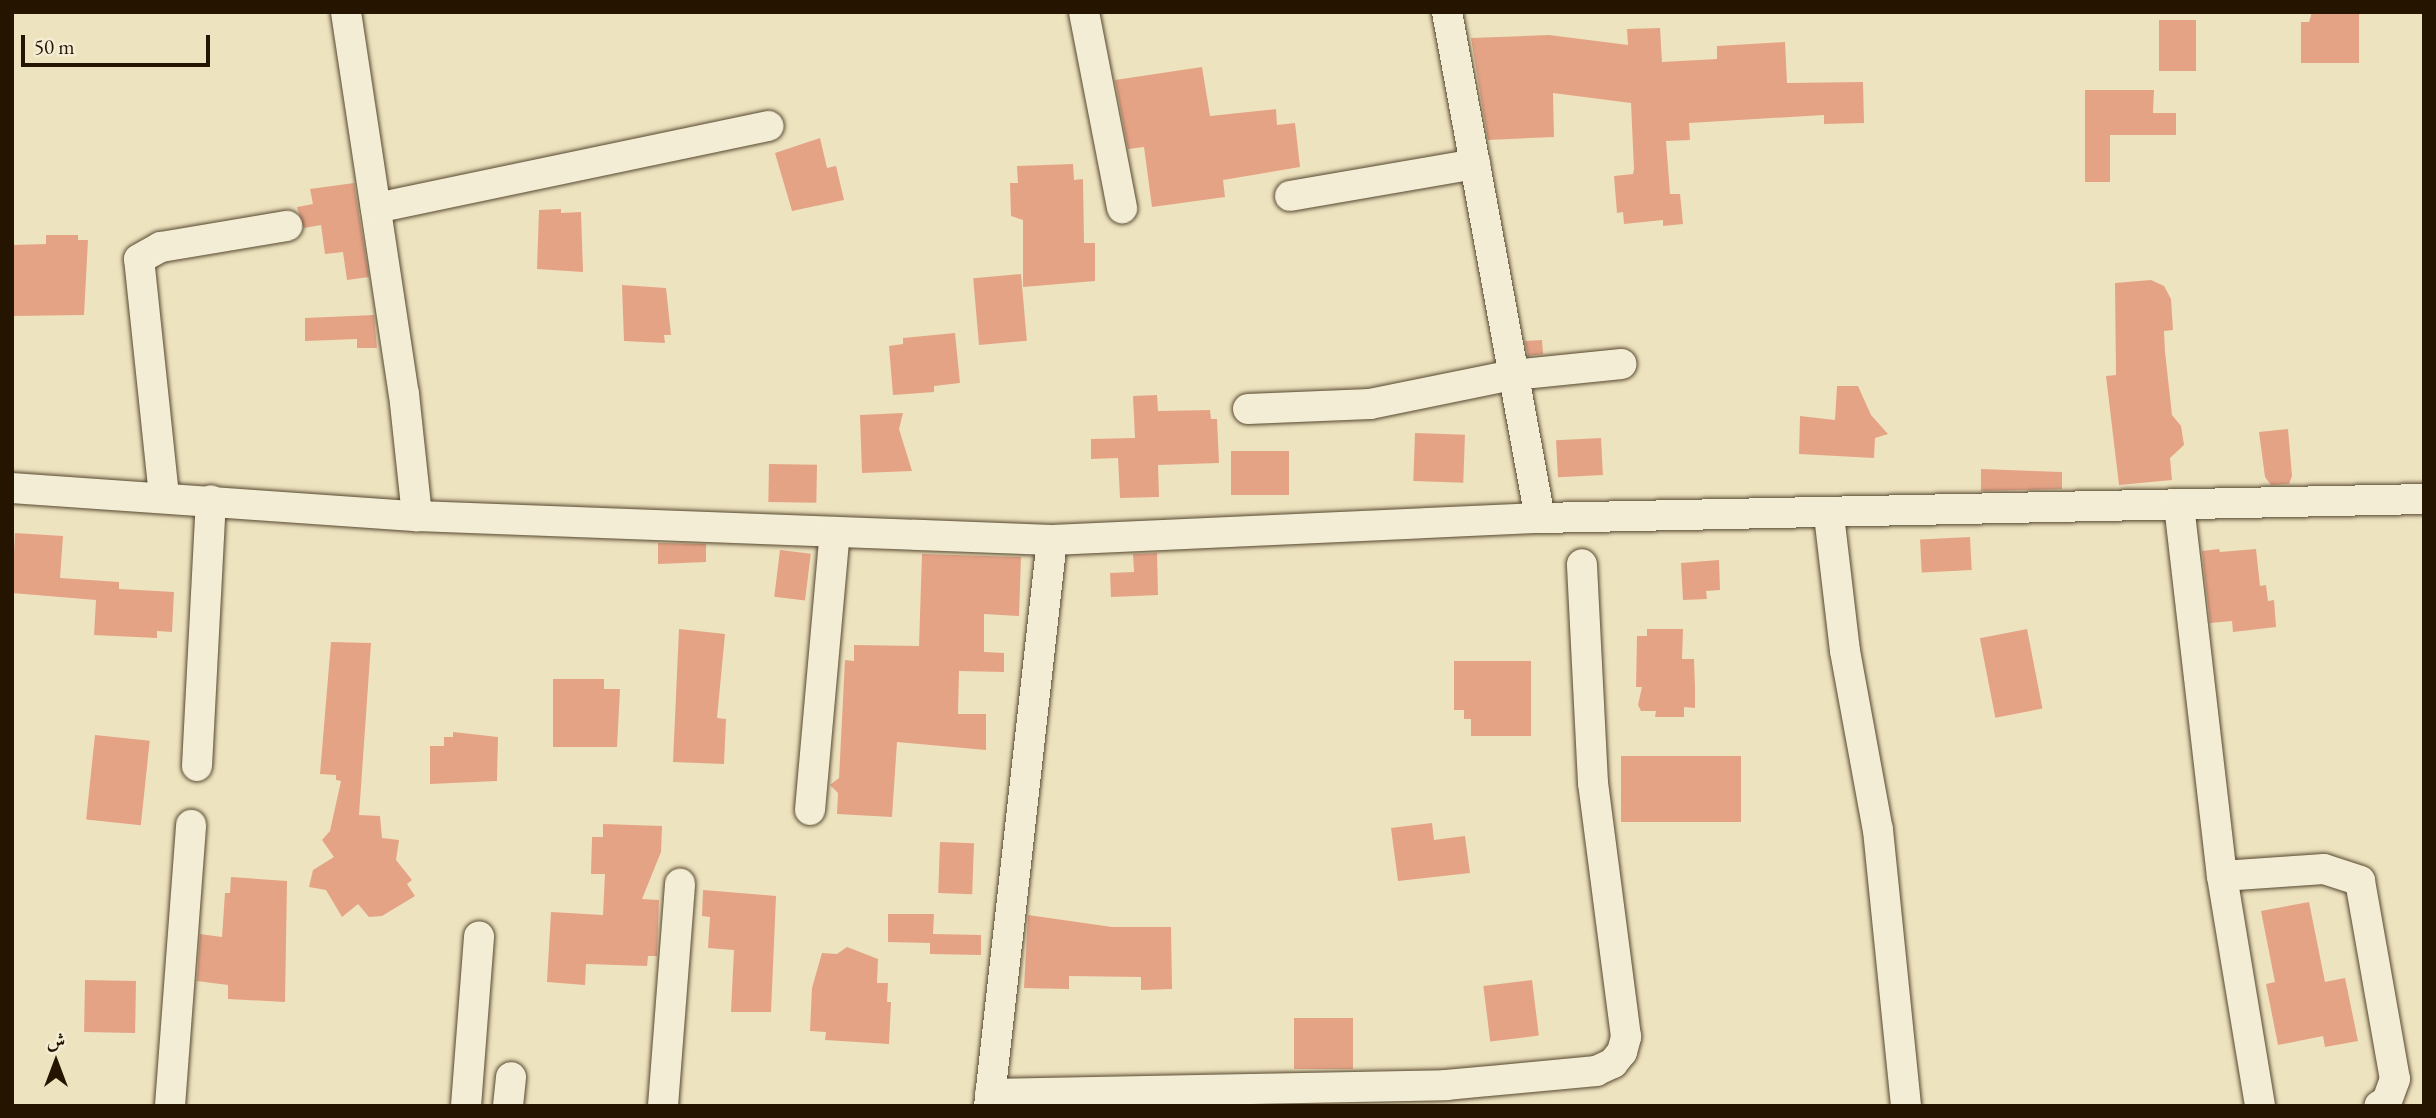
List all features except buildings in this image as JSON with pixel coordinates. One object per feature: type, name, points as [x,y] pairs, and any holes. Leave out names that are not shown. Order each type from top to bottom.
[{"type":"street","points":[[346,12],[376,208],[417,516]]},
{"type":"street","points":[[1084,12],[1122,208]]},
{"type":"street","points":[[1447,12],[1540,518]]},
{"type":"street","points":[[376,208],[769,126]]},
{"type":"street","points":[[1290,196],[1475,164]]},
{"type":"street","points":[[164,496],[139,259],[161,247],[287,226]]},
{"type":"street","points":[[1248,409],[1370,404],[1513,375],[1621,364]]},
{"type":"street","points":[[12,488],[164,496],[417,516],[1052,540],[1540,518],[1829,515],[2424,499]]},
{"type":"street","points":[[197,766],[211,500]]},
{"type":"street","points":[[2179,505],[2222,876],[2260,1106]]},
{"type":"street","points":[[1829,515],[1845,651],[1878,830],[1906,1106]]},
{"type":"street","points":[[810,810],[835,532]]},
{"type":"street","points":[[1052,540],[990,1100],[1446,1085],[1596,1071],[1613,1063],[1622,1052],[1626,1037],[1593,783],[1582,564]]},
{"type":"street","points":[[170,1106],[191,825]]},
{"type":"street","points":[[2222,876],[2324,869],[2360,881],[2395,1079],[2387,1101],[2379,1106]]},
{"type":"street","points":[[663,1106],[680,884]]},
{"type":"street","points":[[466,1106],[480,936]]}]
